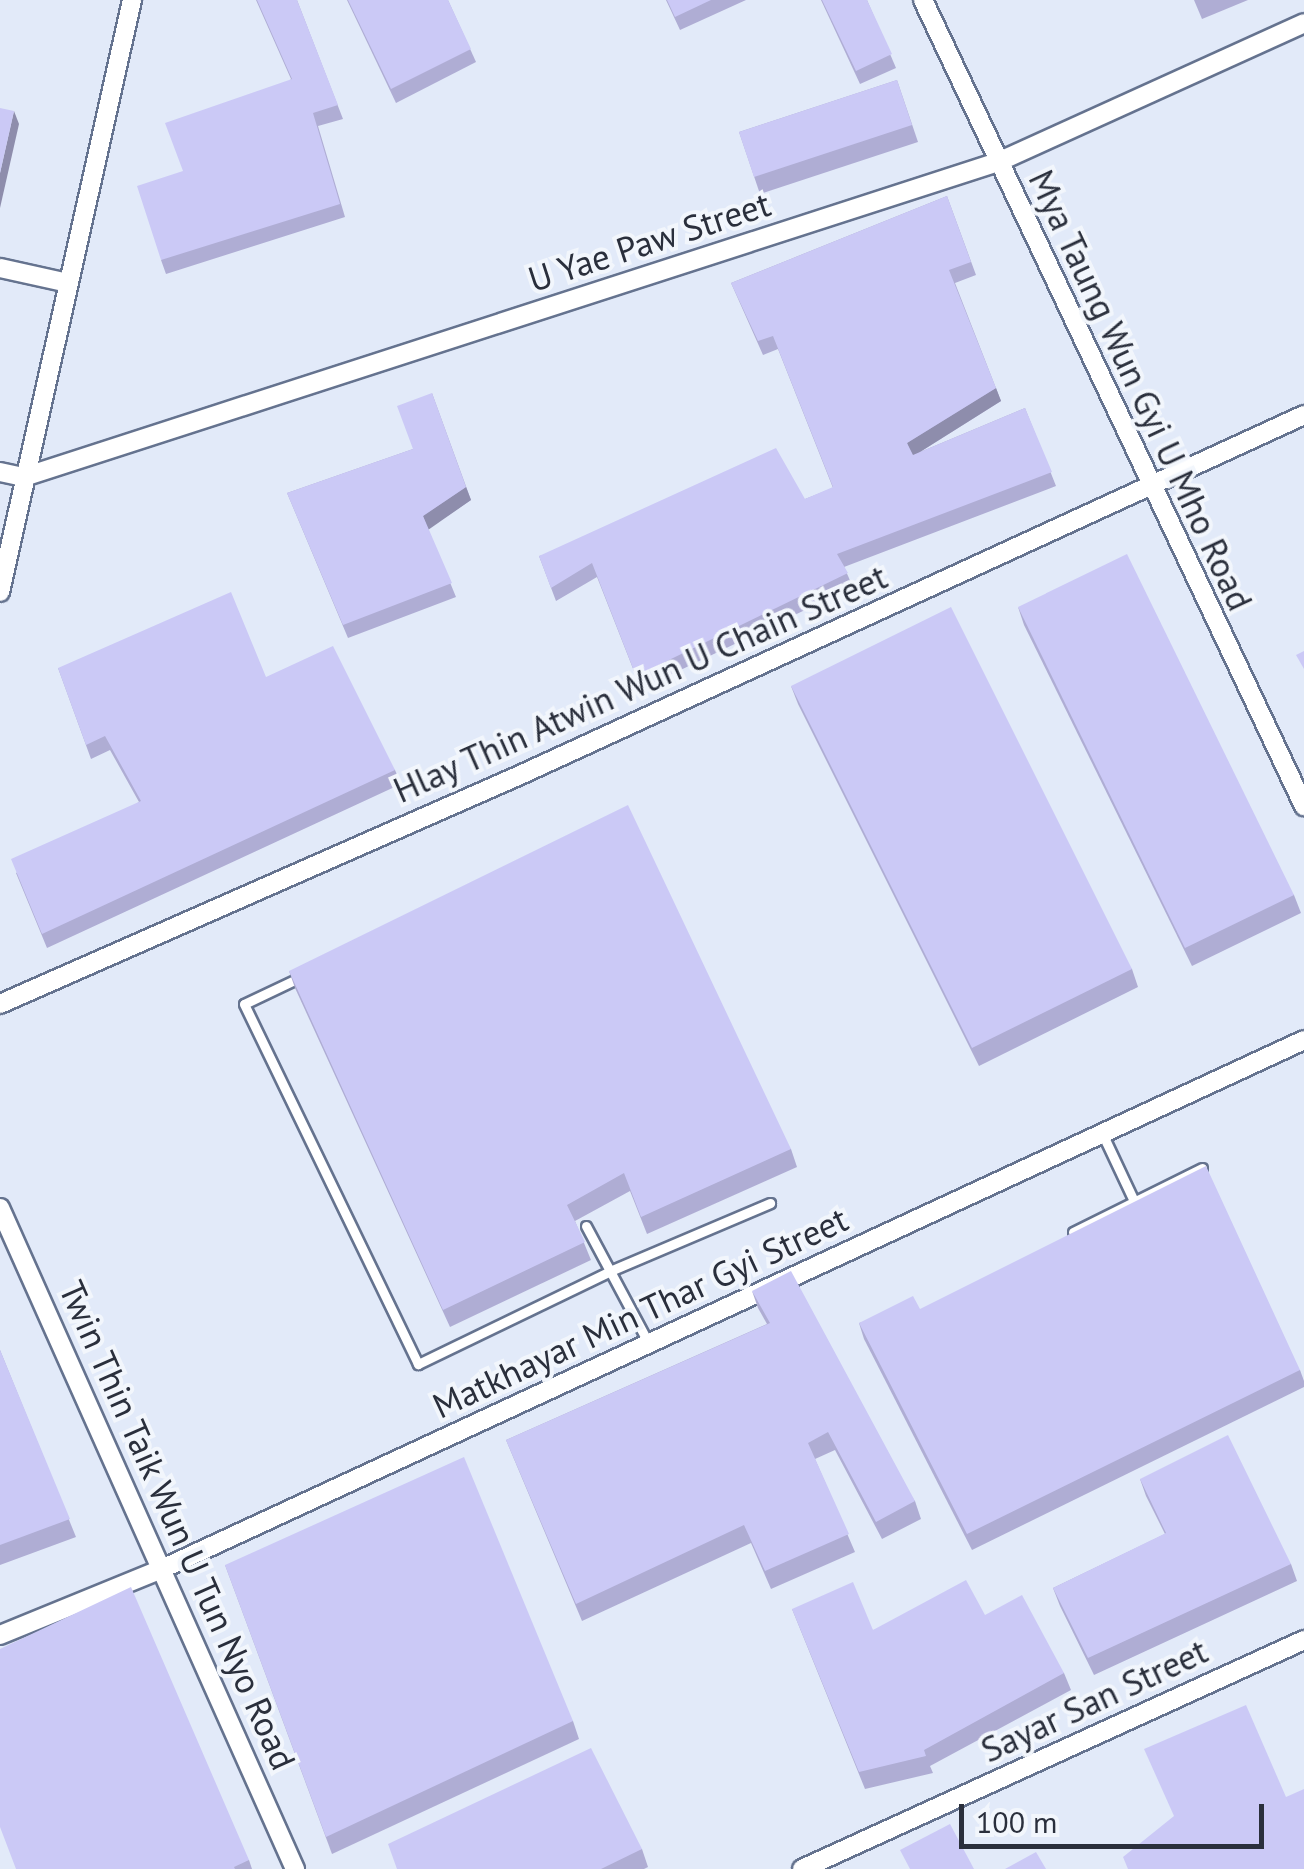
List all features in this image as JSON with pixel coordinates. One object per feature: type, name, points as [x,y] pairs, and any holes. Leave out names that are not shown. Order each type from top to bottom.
[{"type":"street","points":[[0,592],[132,0]]},
{"type":"street","name":"Mya Taung Wun Gyi U Mho Road","points":[[922,0],[1148,487],[1304,806]]},
{"type":"street","name":"U Yae Paw Street","points":[[0,472],[24,477],[998,162],[1304,23]]},
{"type":"street","points":[[0,268],[68,283]]},
{"type":"street","name":"Hlay Thin Atwin Wun U Chain Street","points":[[0,1004],[1304,416]]},
{"type":"street","name":"Matkhayar Min Thar Gyi Street","points":[[0,1635],[164,1568],[1304,1040]]},
{"type":"street","name":"Twin Thin Taik Wun U Tun Nyo Road","points":[[0,1208],[164,1568],[294,1869]]},
{"type":"street","name":"Sayar San Street","points":[[802,1869],[1304,1640]]},
{"type":"lane","points":[[310,972],[244,1004],[418,1364],[610,1270],[770,1203]]},
{"type":"lane","points":[[1102,1133],[1134,1201]]},
{"type":"lane","points":[[1073,1232],[1202,1168]]},
{"type":"lane","points":[[586,1226],[648,1344]]},
{"type":"shaded area","points":[[0,0],[1304,0],[1304,1869],[0,1869]]},
{"type":"building","points":[[257,0],[297,0],[338,105],[313,113],[340,204],[161,260],[137,186],[183,171],[165,123],[292,79]]},
{"type":"building","points":[[348,0],[448,0],[471,49],[391,89]]},
{"type":"building","points":[[667,0],[711,0],[675,17]]},
{"type":"building","points":[[822,0],[867,0],[892,54],[856,71]]},
{"type":"building","points":[[897,80],[912,125],[754,177],[739,132]]},
{"type":"building","points":[[0,108],[14,111],[0,173]]},
{"type":"building","points":[[947,196],[971,262],[949,270],[996,388],[907,443],[913,455],[1025,408],[1052,472],[837,554],[848,573],[636,676],[592,563],[551,588],[539,556],[776,448],[805,499],[833,487],[773,336],[758,341],[731,283]]},
{"type":"building","points":[[432,393],[466,487],[423,516],[452,583],[343,625],[287,493],[413,449],[397,406]]},
{"type":"building","points":[[1127,554],[1294,895],[1185,948],[1018,607]]},
{"type":"building","points":[[231,592],[266,677],[333,646],[395,770],[42,934],[11,859],[141,801],[105,736],[86,745],[58,668]]},
{"type":"building","points":[[951,607],[1132,969],[972,1048],[791,686]]},
{"type":"building","points":[[1304,651],[1304,669],[1296,655]]},
{"type":"building","points":[[628,805],[791,1149],[641,1217],[624,1173],[567,1205],[585,1242],[443,1310],[289,971]]},
{"type":"building","points":[[1206,1166],[1300,1370],[967,1534],[859,1323],[913,1296],[920,1309]]},
{"type":"building","points":[[791,1271],[915,1501],[876,1522],[828,1432],[808,1443],[849,1534],[765,1571],[744,1525],[576,1604],[506,1440],[770,1323],[752,1291]]},
{"type":"building","points":[[0,1350],[70,1519],[0,1545]]},
{"type":"building","points":[[1228,1435],[1291,1564],[1088,1658],[1053,1588],[1166,1533],[1140,1479]]},
{"type":"building","points":[[464,1457],[573,1721],[326,1837],[225,1565]]},
{"type":"building","points":[[966,1580],[985,1615],[1022,1595],[1064,1673],[924,1750],[926,1756],[859,1772],[792,1609],[853,1582],[873,1630]]},
{"type":"building","points":[[131,1587],[249,1860],[235,1869],[16,1869],[0,1827],[0,1649]]},
{"type":"building","points":[[1246,1705],[1286,1797],[1304,1789],[1304,1869],[1128,1869],[1123,1857],[1174,1816],[1144,1749]]},
{"type":"building","points":[[591,1748],[642,1849],[601,1869],[397,1869],[388,1844]]},
{"type":"building","points":[[950,1824],[974,1869],[910,1869],[900,1850]]},
{"type":"building","points":[[1036,1852],[1046,1869],[1005,1869]]}]
